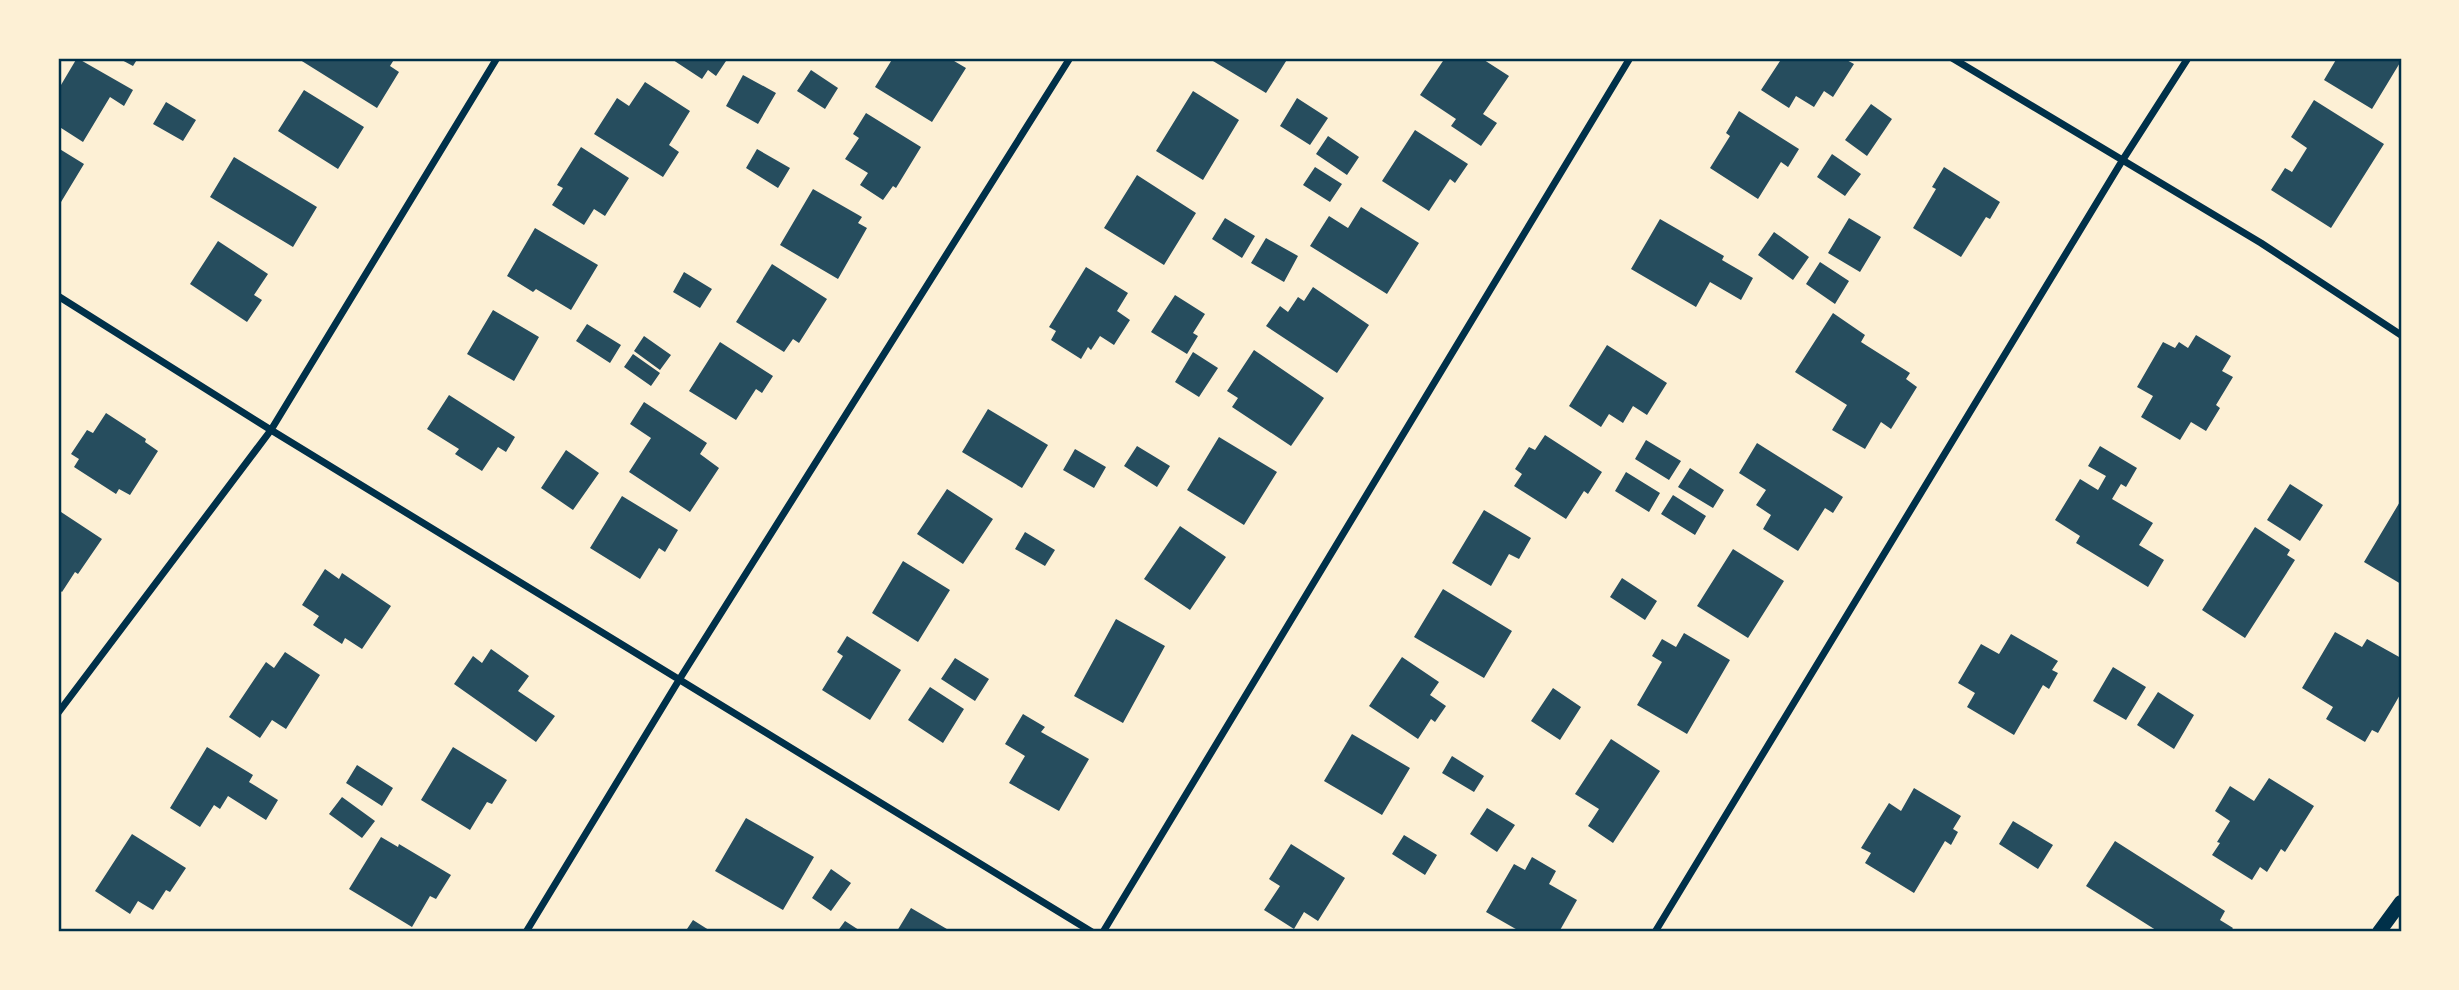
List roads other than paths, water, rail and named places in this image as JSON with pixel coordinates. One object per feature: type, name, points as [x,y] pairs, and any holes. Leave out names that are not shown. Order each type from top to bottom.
[{"type":"main road","points":[[2379,932],[2401,901]]},
{"type":"street","points":[[58,713],[271,430],[497,58]]},
{"type":"street","points":[[526,932],[679,680],[1070,58]]},
{"type":"street","points":[[1103,932],[1630,58]]},
{"type":"street","points":[[1952,58],[2261,243],[2401,335]]},
{"type":"street","points":[[1654,932],[2122,161],[2188,58]]},
{"type":"street","points":[[58,296],[271,430],[1092,932]]}]
